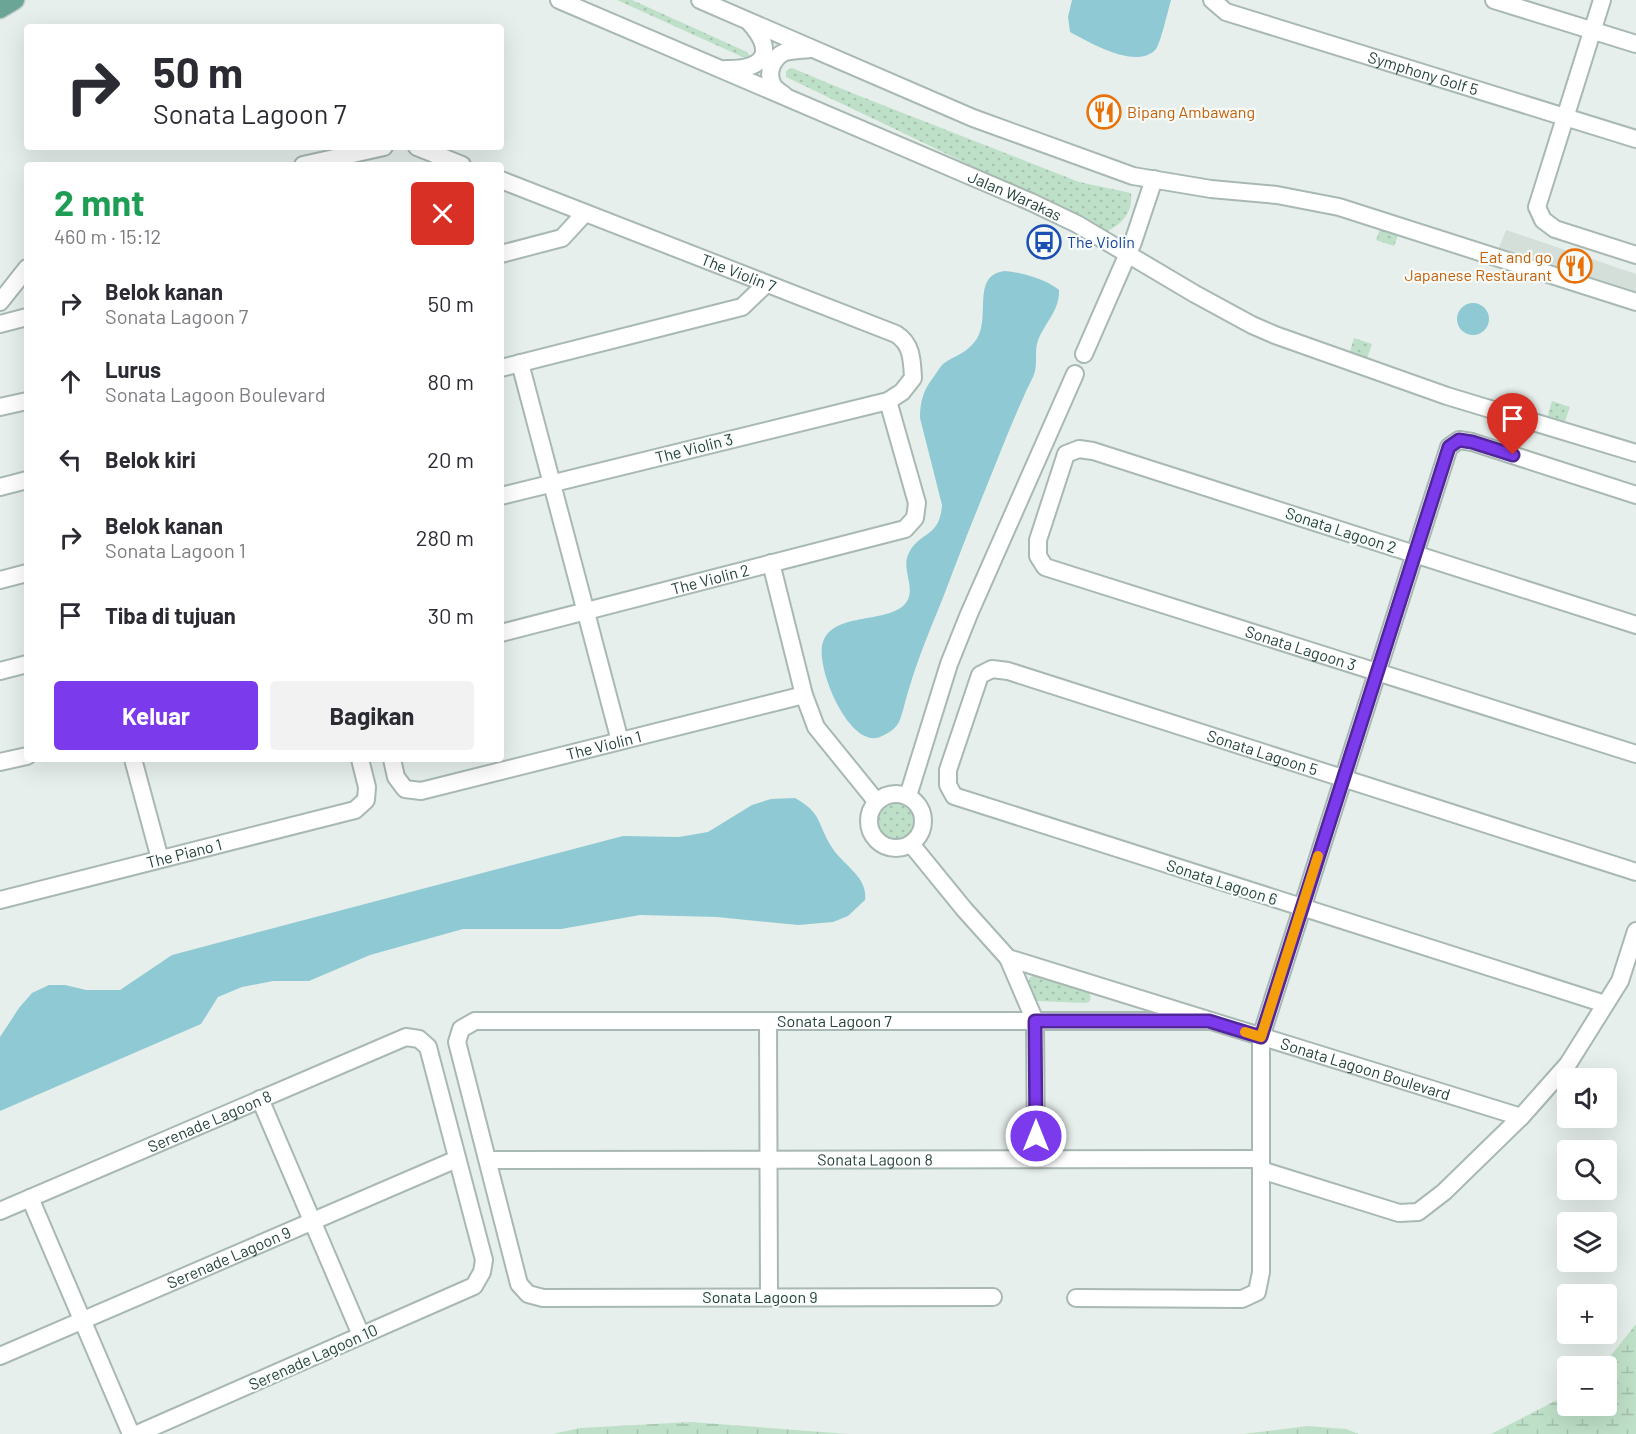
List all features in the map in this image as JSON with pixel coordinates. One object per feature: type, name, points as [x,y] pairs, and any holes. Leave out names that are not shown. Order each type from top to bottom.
[{"type":"main road","points":[[0,9],[15,0]]},
{"type":"street","name":"Jalan Warakas","points":[[559,0],[1031,202],[1077,224],[1195,294],[1275,335],[1447,396],[1636,453]]},
{"type":"street","points":[[700,0],[973,118],[1133,176],[1211,189],[1277,195],[1339,207],[1636,302]]},
{"type":"street","points":[[1494,0],[1636,45]]},
{"type":"street","points":[[1602,0],[1538,207],[1543,220],[1555,229],[1636,255]]},
{"type":"street","name":"Symphony Golf 5","points":[[1213,1],[1226,12],[1636,139]]},
{"type":"street","points":[[721,69],[744,69],[755,66],[761,60],[764,42],[747,20]]},
{"type":"street","points":[[787,97],[773,86],[771,77],[775,59],[784,53],[813,49]]},
{"type":"street","points":[[316,162],[370,150]]},
{"type":"street","points":[[424,150],[454,162]]},
{"type":"street","points":[[1084,354],[1128,253],[1154,179]]},
{"type":"street","name":"The Violin 7","points":[[504,181],[896,334],[906,341],[912,359],[913,378],[902,392],[888,401]]},
{"type":"street","points":[[504,253],[562,238],[585,213]]},
{"type":"street","points":[[0,302],[24,272]]},
{"type":"street","points":[[504,367],[742,307],[766,284]]},
{"type":"street","points":[[0,324],[24,318]]},
{"type":"street","points":[[520,363],[620,741]]},
{"type":"street","points":[[908,796],[949,664],[1075,374]]},
{"type":"street","name":"The Violin 3","points":[[504,495],[888,401]]},
{"type":"street","name":"The Violin 2","points":[[504,632],[905,529],[915,518],[917,503],[888,401]]},
{"type":"street","points":[[0,407],[24,402]]},
{"type":"street","points":[[1076,1298],[1242,1299],[1257,1292],[1261,1272],[1261,1037],[1449,447],[1459,440],[1472,442],[1636,495]]},
{"type":"street","name":"Sonata Lagoon 2","points":[[1038,556],[1038,540],[1066,454],[1079,449],[1093,451],[1636,625]]},
{"type":"street","points":[[0,487],[24,481]]},
{"type":"street","name":"Sonata Lagoon 3","points":[[1038,556],[1045,567],[1636,754]]},
{"type":"street","points":[[771,563],[804,695],[816,727],[876,801]]},
{"type":"street","points":[[0,580],[24,574]]},
{"type":"street","points":[[0,671],[24,665]]},
{"type":"street","name":"Sonata Lagoon 5","points":[[948,785],[948,770],[980,675],[992,669],[1008,671],[1636,872]]},
{"type":"street","name":"The Violin 1","points":[[393,762],[396,777],[405,789],[421,791],[804,695]]},
{"type":"street","points":[[0,762],[24,757]]},
{"type":"street","points":[[134,762],[160,859]]},
{"type":"street","name":"The Piano 1","points":[[0,900],[355,810],[366,800],[366,787],[361,762]]},
{"type":"street","name":"Sonata Lagoon 6","points":[[948,785],[954,796],[1605,1004]]},
{"type":"street","points":[[897,793],[908,796],[918,803],[923,813],[924,825],[920,836],[911,844],[899,848],[885,846],[875,838],[869,826],[869,813],[876,801],[886,795],[897,793]]},
{"type":"street","points":[[911,844],[1008,958],[1035,1021],[1036,1159]]},
{"type":"street","points":[[1521,1117],[1568,1064],[1620,981],[1636,932]]},
{"type":"street","name":"Sonata Lagoon Boulevard","points":[[1008,958],[1521,1117]]},
{"type":"street","name":"Sonata Lagoon 7","points":[[488,1160],[457,1042],[461,1029],[475,1021],[1209,1021]]},
{"type":"street","points":[[768,1021],[769,1297]]},
{"type":"street","name":"Serenade Lagoon 8","points":[[0,1211],[406,1036],[419,1038],[428,1047],[457,1159]]},
{"type":"street","points":[[260,1099],[361,1335]]},
{"type":"street","name":"Sonata Lagoon 8","points":[[488,1160],[1036,1159],[1261,1165],[1399,1213],[1418,1212],[1444,1192],[1521,1117]]},
{"type":"street","name":"Serenade Lagoon 9","points":[[0,1356],[457,1159]]},
{"type":"street","name":"Serenade Lagoon 10","points":[[137,1434],[474,1286],[482,1272],[484,1260],[457,1159]]},
{"type":"street","name":"Sonata Lagoon 9","points":[[488,1160],[519,1284],[528,1294],[543,1298],[993,1297]]},
{"type":"street","points":[[30,1198],[131,1434]]},
{"type":"shaded area","points":[[1506,230],[1636,274],[1636,299],[1497,252]]},
{"type":"green space","points":[[617,0],[632,0],[747,52],[751,57],[747,59]]},
{"type":"green space","points":[[792,68],[1079,182],[1131,193],[1129,211],[1119,224],[1108,231],[786,77],[786,71]]},
{"type":"green space","points":[[1383,221],[1401,227],[1394,246],[1376,240]]},
{"type":"green space","points":[[1354,338],[1372,344],[1366,361],[1349,355]]},
{"type":"green space","points":[[1552,401],[1570,407],[1563,427],[1546,422]]},
{"type":"green space","points":[[897,801],[904,802],[910,807],[915,813],[915,827],[910,833],[904,838],[897,839],[890,838],[884,833],[879,827],[878,820],[879,813],[884,807],[890,802]]},
{"type":"green space","points":[[1036,975],[1087,990],[1091,997],[1090,1001],[1086,1003],[1036,1001],[1028,983],[1030,977]]},
{"type":"green space","points":[[1636,1324],[1636,1434],[1491,1434],[1557,1400],[1557,1416],[1617,1416],[1617,1356],[1611,1356]]},
{"type":"green space","points":[[691,1422],[848,1434],[553,1434],[580,1428]]},
{"type":"green space","points":[[1308,1426],[1346,1429],[1359,1434],[1243,1434]]},
{"type":"water","points":[[1072,0],[1171,0],[1156,49],[1148,55],[1137,57],[1113,52],[1070,32],[1068,17]]},
{"type":"water","points":[[1005,271],[1034,277],[1053,286],[1059,290],[1057,305],[1039,337],[1034,374],[1006,437],[926,640],[899,722],[887,734],[870,738],[858,732],[837,704],[824,669],[823,642],[828,633],[847,622],[883,615],[903,606],[908,600],[910,588],[906,561],[908,555],[912,547],[937,524],[942,505],[920,418],[923,395],[943,364],[964,352],[976,340],[980,331],[983,299],[988,280],[994,274]]},
{"type":"water","points":[[1473,303],[1485,307],[1489,319],[1485,331],[1473,335],[1461,331],[1457,319],[1461,307]]},
{"type":"water","points":[[795,798],[815,814],[831,846],[863,884],[865,900],[848,916],[833,922],[798,925],[717,917],[640,915],[561,929],[463,929],[370,955],[309,981],[273,981],[242,987],[218,997],[201,1024],[0,1111],[0,1037],[32,993],[49,985],[65,985],[86,990],[120,990],[172,955],[623,836],[679,837],[708,832],[752,805],[771,799]]},
{"type":"slow traffic","points":[[1245,1032],[1261,1037],[1318,856]]},
{"type":"place","name":"Bipang Ambawang","points":[[1104,112]]},
{"type":"place","name":"The Violin","points":[[1044,242]]},
{"type":"place","name":"Eat and go Japanese Restaurant","points":[[1575,266]]},
{"type":"route","points":[[1036,1136],[1035,1021],[1209,1021],[1261,1037],[1449,447],[1459,440],[1513,455]]}]
